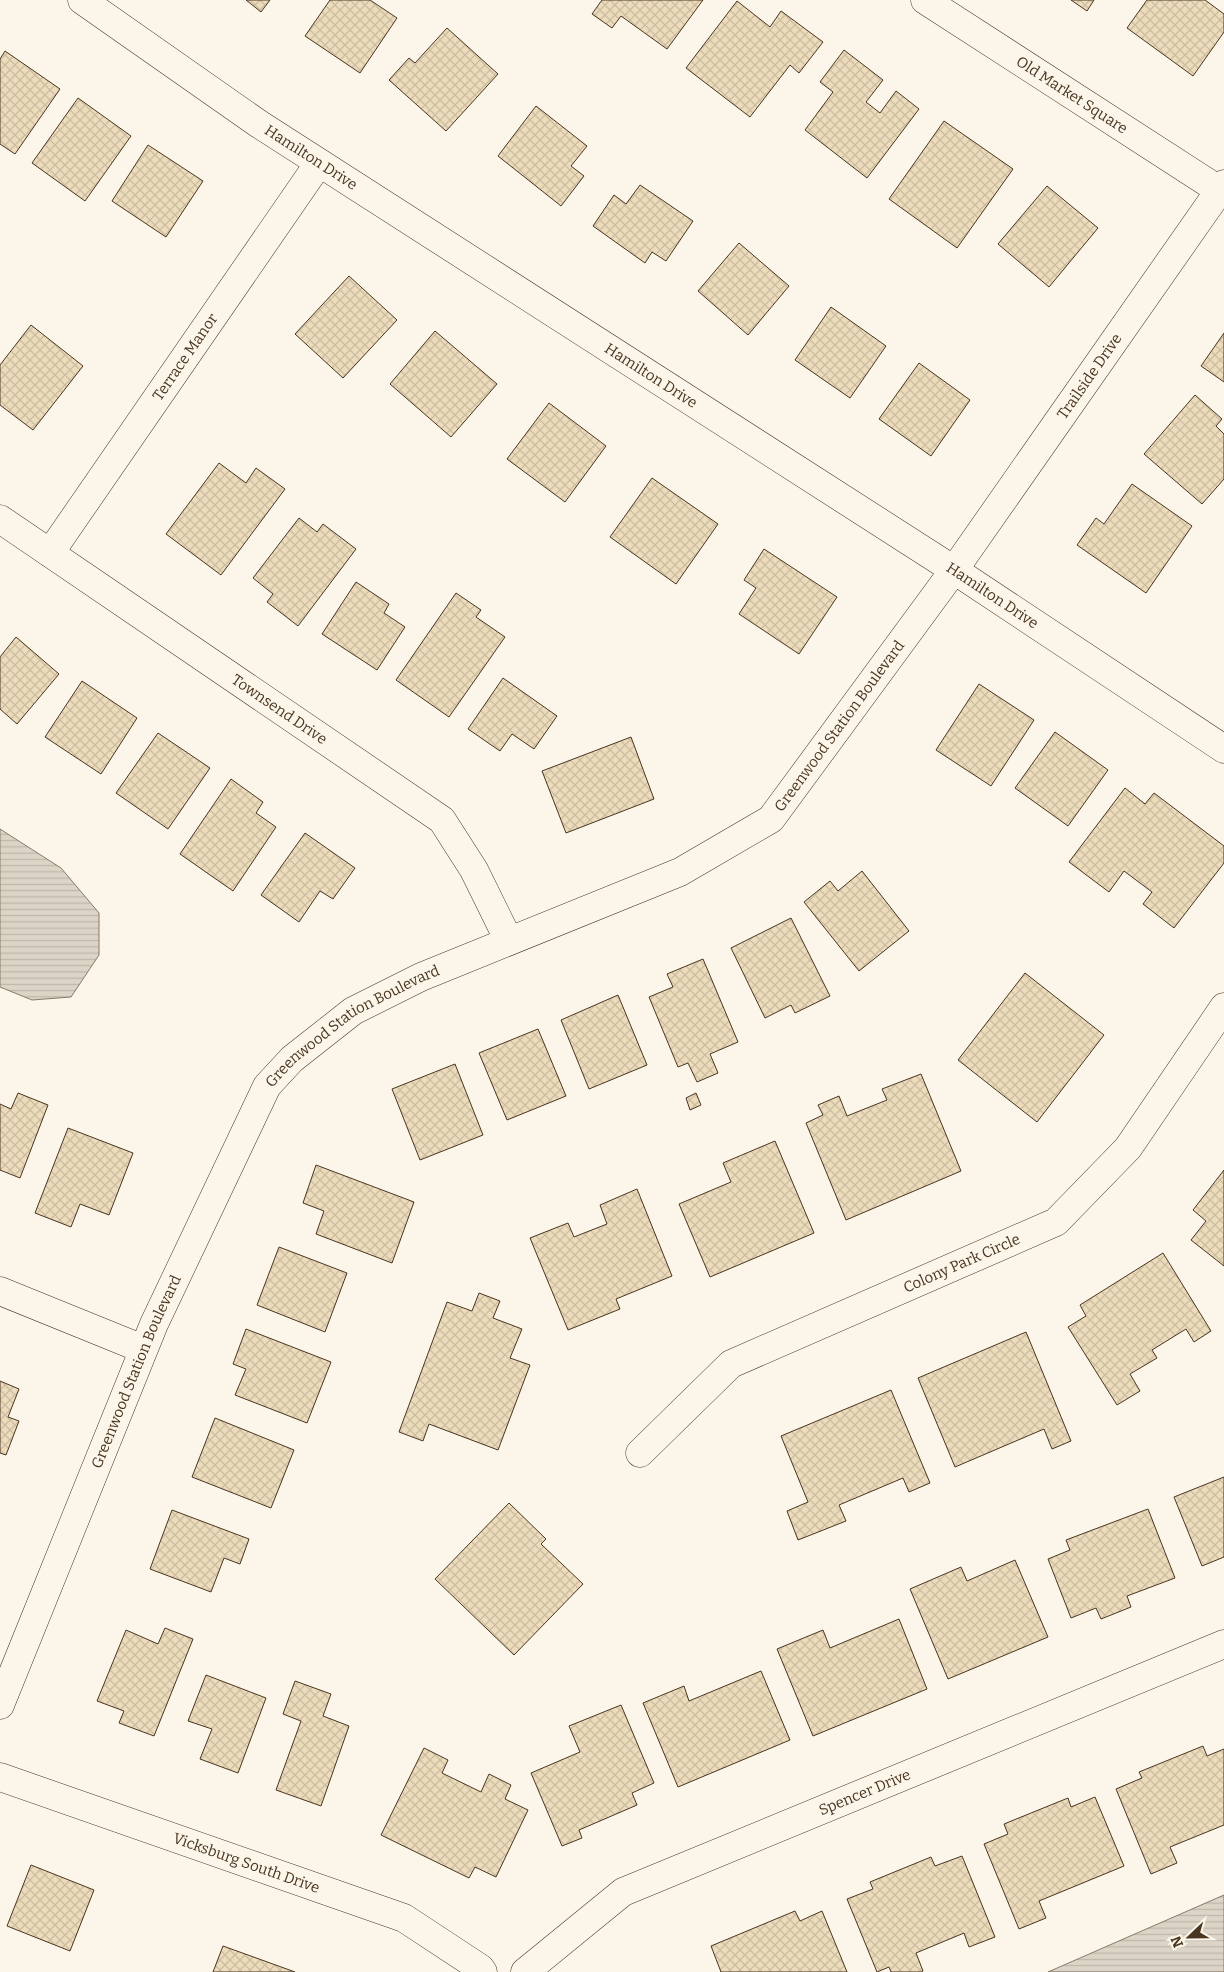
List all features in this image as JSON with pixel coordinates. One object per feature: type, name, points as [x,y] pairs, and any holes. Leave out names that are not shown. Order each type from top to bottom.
[{"type":"street","name":"Hamilton Drive","points":[[82,0],[259,124],[954,570],[1224,749]]},
{"type":"street","name":"Old Market Square","points":[[925,0],[1222,187]]},
{"type":"street","name":"Terrace Manor","points":[[50,553],[319,163]]},
{"type":"street","name":"Trailside Drive","points":[[954,570],[1222,187]]},
{"type":"street","name":"Townsend Drive","points":[[0,519],[442,820],[474,870],[509,941]]},
{"type":"street","name":"Greenwood Station Boulevard","points":[[0,1704],[143,1349],[267,1086],[292,1059],[353,1011],[420,977],[680,872],[772,819],[954,570]]},
{"type":"street","name":"Colony Park Circle","points":[[640,1452],[731,1364],[1056,1222],[1128,1148],[1224,1007]]},
{"type":"street","points":[[0,1291],[143,1349]]},
{"type":"street","name":"Spencer Drive","points":[[525,1972],[623,1892],[1224,1644]]},
{"type":"street","name":"Vicksburg South Drive","points":[[0,1777],[404,1918],[480,1968],[482,1972]]},
{"type":"shaded area","points":[[0,829],[61,868],[99,913],[99,955],[71,997],[32,1000],[0,987]]},
{"type":"shaded area","points":[[1224,1895],[1224,1972],[1048,1972]]},
{"type":"building","points":[[246,0],[270,0],[261,12]]},
{"type":"building","points":[[330,0],[370,0],[397,18],[360,73],[305,36]]},
{"type":"building","points":[[602,0],[703,0],[667,49],[621,16],[612,28],[592,14]]},
{"type":"building","points":[[1071,0],[1094,0],[1087,11]]},
{"type":"building","points":[[1147,0],[1205,0],[1224,14],[1224,32],[1193,76],[1127,28]]},
{"type":"building","points":[[737,1],[770,27],[781,11],[823,42],[799,73],[790,65],[750,117],[686,68]]},
{"type":"building","points":[[447,28],[498,74],[446,131],[389,80],[409,58],[415,63]]},
{"type":"building","points":[[844,50],[883,80],[866,102],[880,113],[896,91],[919,109],[867,178],[805,130],[833,92],[820,82]]},
{"type":"building","points":[[5,51],[60,89],[15,154],[0,144],[0,59]]},
{"type":"building","points":[[78,98],[131,136],[85,201],[32,163]]},
{"type":"building","points":[[536,106],[587,146],[571,166],[584,176],[561,206],[498,156]]},
{"type":"building","points":[[944,121],[1013,169],[957,248],[889,199]]},
{"type":"building","points":[[148,145],[203,181],[166,237],[112,201]]},
{"type":"building","points":[[640,185],[693,221],[666,261],[652,252],[645,263],[593,226],[614,195],[626,204]]},
{"type":"building","points":[[1047,186],[1098,228],[1049,287],[998,244]]},
{"type":"building","points":[[739,243],[789,286],[748,335],[698,291]]},
{"type":"building","points":[[349,276],[397,320],[343,378],[295,334]]},
{"type":"building","points":[[831,307],[886,346],[850,398],[795,360]]},
{"type":"building","points":[[31,325],[83,366],[33,430],[0,405],[0,365]]},
{"type":"building","points":[[435,331],[497,384],[451,437],[390,384]]},
{"type":"building","points":[[1224,333],[1224,382],[1201,366]]},
{"type":"building","points":[[919,363],[970,400],[931,456],[879,419]]},
{"type":"building","points":[[1195,395],[1222,419],[1216,426],[1224,434],[1224,479],[1202,504],[1144,454]]},
{"type":"building","points":[[549,403],[606,446],[565,502],[507,459]]},
{"type":"building","points":[[219,463],[246,483],[256,468],[285,489],[221,575],[166,534]]},
{"type":"building","points":[[652,478],[718,524],[676,584],[610,537]]},
{"type":"building","points":[[1132,484],[1192,526],[1146,593],[1077,545],[1096,518],[1104,524]]},
{"type":"building","points":[[299,518],[317,532],[323,524],[356,549],[298,626],[267,602],[273,594],[253,578]]},
{"type":"building","points":[[764,549],[837,597],[799,654],[739,614],[756,588],[744,580]]},
{"type":"building","points":[[356,582],[389,604],[384,613],[405,627],[377,670],[322,634]]},
{"type":"building","points":[[456,593],[481,610],[476,617],[505,637],[449,717],[396,680]]},
{"type":"building","points":[[16,637],[59,674],[17,724],[0,709],[0,657]]},
{"type":"building","points":[[503,678],[557,716],[534,749],[512,734],[500,751],[468,729]]},
{"type":"building","points":[[82,681],[137,718],[101,774],[45,737]]},
{"type":"building","points":[[979,684],[1034,720],[991,786],[936,750]]},
{"type":"building","points":[[1055,732],[1108,770],[1068,826],[1015,788]]},
{"type":"building","points":[[158,733],[210,768],[168,829],[116,793]]},
{"type":"building","points":[[631,737],[654,799],[566,833],[542,771]]},
{"type":"building","points":[[231,779],[263,802],[256,813],[276,827],[233,891],[180,854]]},
{"type":"building","points":[[1125,788],[1145,804],[1154,793],[1224,846],[1224,863],[1174,928],[1143,904],[1152,892],[1124,871],[1109,892],[1069,862]]},
{"type":"building","points":[[305,833],[355,868],[333,899],[320,891],[299,922],[261,895]]},
{"type":"building","points":[[862,871],[909,931],[859,971],[804,902],[830,881],[838,891]]},
{"type":"building","points":[[791,918],[830,996],[795,1013],[791,1005],[765,1018],[731,948]]},
{"type":"building","points":[[703,959],[738,1042],[710,1054],[718,1073],[697,1082],[688,1063],[678,1067],[649,997],[673,987],[667,974]]},
{"type":"building","points":[[1025,973],[1104,1035],[1037,1122],[958,1060]]},
{"type":"building","points":[[618,995],[647,1065],[589,1089],[561,1020]]},
{"type":"building","points":[[538,1029],[566,1096],[507,1120],[479,1053]]},
{"type":"building","points":[[455,1064],[483,1135],[420,1160],[392,1089]]},
{"type":"building","points":[[921,1074],[961,1171],[846,1220],[806,1123],[823,1115],[818,1105],[839,1096],[847,1116],[887,1100],[882,1089]]},
{"type":"building","points":[[18,1093],[48,1105],[20,1178],[0,1170],[0,1104],[11,1109]]},
{"type":"building","points":[[696,1093],[701,1105],[690,1110],[686,1098]]},
{"type":"building","points":[[68,1128],[133,1153],[109,1215],[80,1204],[71,1227],[35,1213]]},
{"type":"building","points":[[775,1141],[814,1233],[710,1277],[679,1204],[731,1182],[723,1163]]},
{"type":"building","points":[[316,1165],[414,1202],[392,1263],[316,1234],[324,1211],[303,1203]]},
{"type":"building","points":[[1224,1170],[1224,1266],[1191,1240],[1206,1221],[1193,1210]]},
{"type":"building","points":[[637,1189],[672,1276],[616,1299],[620,1309],[568,1330],[530,1238],[568,1223],[574,1237],[607,1224],[600,1205]]},
{"type":"building","points":[[279,1247],[347,1273],[325,1332],[257,1305]]},
{"type":"building","points":[[1163,1253],[1211,1331],[1194,1342],[1186,1329],[1152,1350],[1157,1358],[1130,1374],[1140,1391],[1117,1405],[1068,1327],[1086,1316],[1080,1305]]},
{"type":"building","points":[[479,1293],[500,1301],[493,1318],[522,1329],[510,1358],[530,1365],[498,1450],[429,1424],[423,1441],[399,1432],[447,1302],[472,1311]]},
{"type":"building","points":[[246,1329],[331,1362],[307,1423],[235,1395],[246,1369],[233,1364]]},
{"type":"building","points":[[1026,1332],[1071,1441],[1052,1449],[1044,1429],[955,1467],[918,1378]]},
{"type":"building","points":[[0,1381],[19,1389],[8,1417],[19,1421],[6,1455],[0,1453]]},
{"type":"building","points":[[891,1390],[930,1483],[909,1492],[903,1478],[839,1505],[846,1521],[798,1540],[787,1511],[808,1502],[781,1436]]},
{"type":"building","points":[[215,1418],[294,1450],[271,1508],[192,1477]]},
{"type":"building","points":[[1224,1477],[1224,1557],[1202,1566],[1174,1497]]},
{"type":"building","points":[[509,1503],[546,1539],[541,1544],[583,1584],[514,1655],[435,1579]]},
{"type":"building","points":[[1148,1509],[1175,1578],[1127,1596],[1131,1607],[1101,1619],[1096,1608],[1071,1618],[1048,1559],[1070,1550],[1066,1540]]},
{"type":"building","points":[[172,1510],[249,1539],[240,1564],[224,1558],[211,1592],[150,1569]]},
{"type":"building","points":[[1015,1560],[1048,1637],[948,1679],[910,1589],[961,1567],[967,1581]]},
{"type":"building","points":[[899,1619],[927,1689],[813,1736],[777,1649],[823,1630],[830,1648]]},
{"type":"building","points":[[165,1628],[193,1639],[154,1736],[119,1723],[124,1711],[97,1701],[126,1630],[158,1644]]},
{"type":"building","points":[[761,1671],[790,1740],[678,1787],[643,1703],[684,1686],[689,1701]]},
{"type":"building","points":[[206,1675],[266,1698],[238,1773],[200,1759],[212,1729],[188,1721]]},
{"type":"building","points":[[295,1681],[331,1694],[323,1716],[349,1726],[321,1806],[276,1790],[301,1721],[283,1714]]},
{"type":"building","points":[[621,1705],[654,1783],[632,1793],[637,1805],[579,1830],[582,1838],[562,1846],[531,1773],[580,1752],[569,1726]]},
{"type":"building","points":[[1203,1746],[1207,1756],[1224,1749],[1224,1825],[1170,1847],[1177,1863],[1151,1874],[1116,1789],[1142,1778],[1139,1772]]},
{"type":"building","points":[[424,1748],[448,1760],[442,1773],[481,1792],[489,1774],[511,1785],[505,1799],[528,1810],[496,1877],[475,1867],[469,1878],[381,1835]]},
{"type":"building","points":[[1095,1797],[1124,1866],[1039,1901],[1046,1918],[1019,1929],[984,1844],[1008,1834],[1004,1824],[1068,1798],[1071,1807]]},
{"type":"building","points":[[962,1856],[995,1937],[969,1947],[964,1933],[916,1953],[923,1971],[921,1972],[891,1972],[889,1967],[877,1972],[847,1899],[873,1889],[870,1882],[931,1857],[935,1866]]},
{"type":"building","points":[[31,1865],[94,1890],[70,1951],[7,1926]]},
{"type":"building","points":[[795,1911],[800,1921],[822,1911],[847,1972],[721,1972],[711,1946]]},
{"type":"building","points":[[223,1946],[295,1972],[213,1972]]}]
